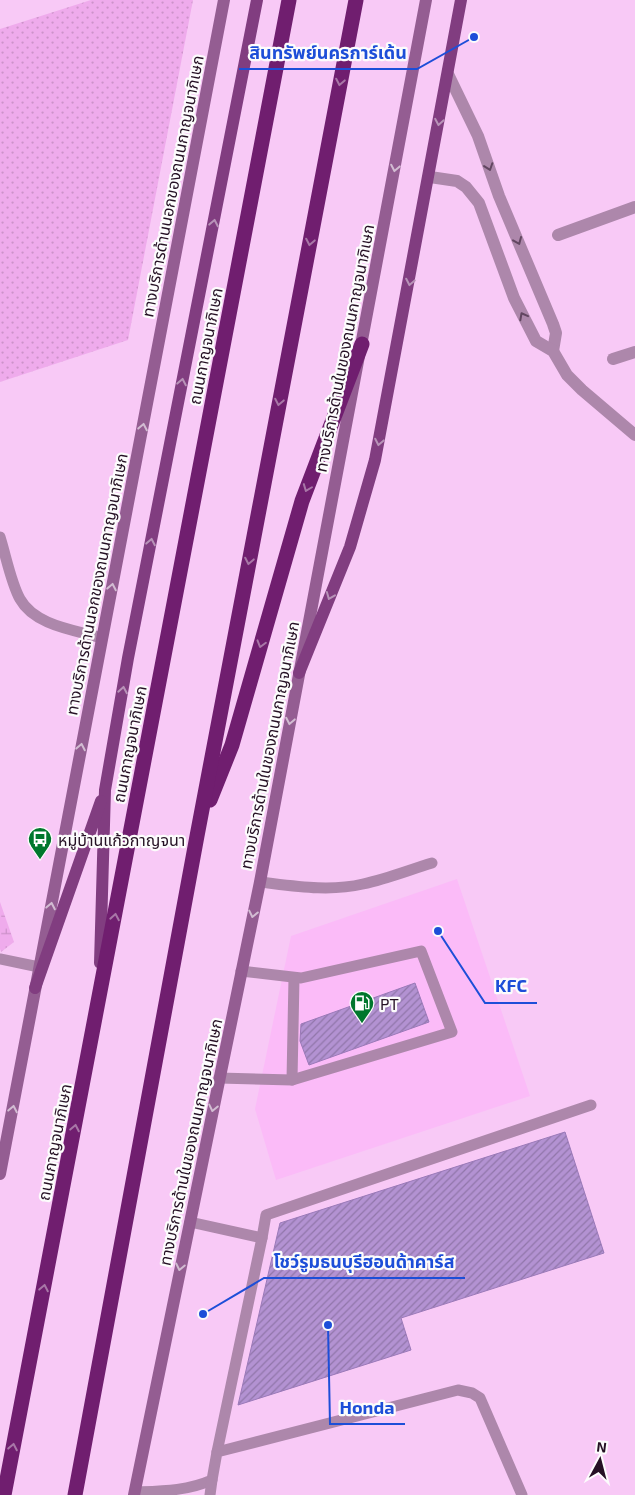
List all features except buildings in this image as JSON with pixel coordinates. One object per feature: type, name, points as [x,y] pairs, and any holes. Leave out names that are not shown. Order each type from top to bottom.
[{"type":"highway","name":"ถนนกาญจนาภิเษก","points":[[4,1495],[289,0]]},
{"type":"highway","points":[[75,1495],[196,836],[356,0]]},
{"type":"highway","points":[[196,836],[232,745],[302,501],[362,344]]},
{"type":"main road","name":"ทางบริการด้านนอกของถนนกาญจนาภิเษก","points":[[0,1174],[224,0]]},
{"type":"main road","points":[[99,1003],[105,790],[128,658],[257,0]]},
{"type":"main road","name":"ทางบริการด้านในของถนนกาญจนาภิเษก","points":[[134,1493],[260,882],[426,0]]},
{"type":"main road","points":[[299,673],[350,548],[376,460],[430,177],[461,0]]},
{"type":"main road","points":[[35,988],[105,790]]},
{"type":"street","points":[[448,74],[478,136],[499,196],[553,324],[556,333],[553,351]]},
{"type":"street","points":[[430,177],[457,181],[466,187],[479,202],[514,298],[536,341],[553,351],[572,380],[606,413],[635,435]]},
{"type":"street","points":[[558,235],[635,207]]},
{"type":"street","points":[[613,360],[635,352]]},
{"type":"lane","points":[[0,537],[20,600],[33,614],[51,623],[102,638]]},
{"type":"lane","points":[[260,882],[317,888],[339,888],[362,885],[432,863]]},
{"type":"lane","points":[[219,1078],[292,1080],[452,1032],[421,951],[294,978],[241,972]]},
{"type":"lane","points":[[0,959],[39,967]]},
{"type":"lane","points":[[292,1080],[294,978]]},
{"type":"lane","points":[[210,1495],[217,1452],[266,1216],[592,1105]]},
{"type":"lane","points":[[190,1222],[262,1238]]},
{"type":"lane","points":[[217,1452],[458,1390],[465,1390],[480,1398],[522,1495]]},
{"type":"lane","points":[[134,1493],[184,1490],[212,1480]]},
{"type":"shaded area","points":[[457,879],[530,1096],[276,1180],[255,1109],[291,936]]},
{"type":"green space","points":[[91,0],[193,0],[128,340],[0,382],[0,29]]},
{"type":"green space","points":[[0,902],[14,942],[1,952],[0,949]]},
{"type":"place","name":"สินทรัพย์นครการ์เด้น","points":[[474,37]]},
{"type":"place","name":"หมู่บ้านแก้วกาญจนา","points":[[40,860]]},
{"type":"place","name":"KFC","points":[[438,931]]},
{"type":"place","name":"PT","points":[[362,1024]]},
{"type":"place","name":"โชว์รูมธนบุรีฮอนด้าคาร์ส","points":[[203,1314]]},
{"type":"place","name":"Honda","points":[[328,1325]]}]
